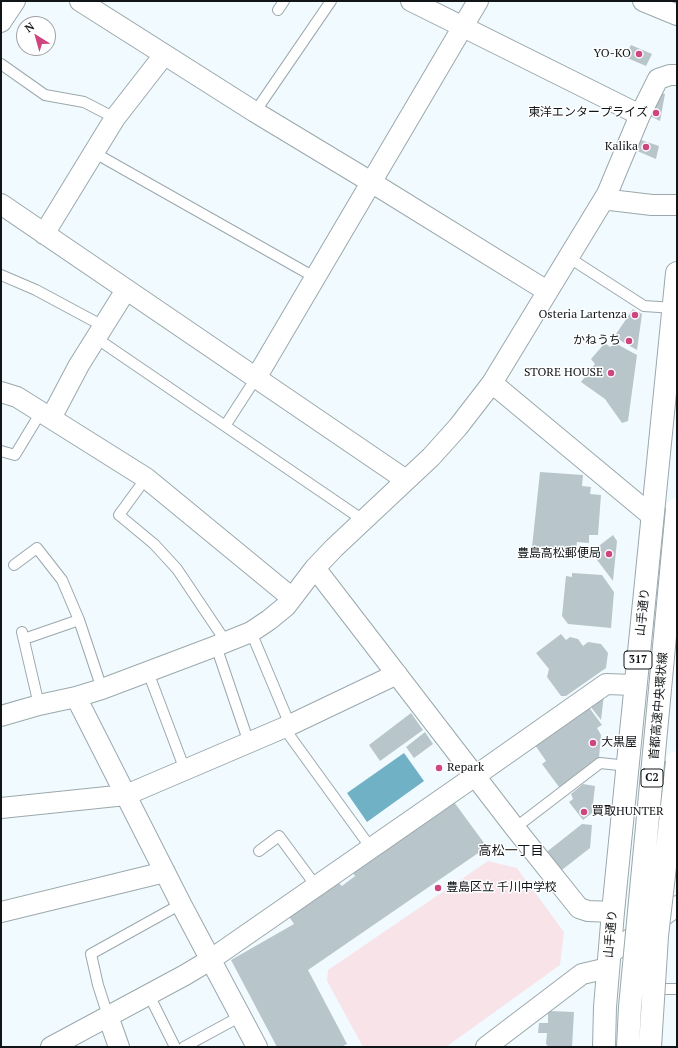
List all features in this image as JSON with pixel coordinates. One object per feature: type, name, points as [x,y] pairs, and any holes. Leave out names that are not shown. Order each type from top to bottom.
[{"type":"main road","name":"山手通り","points":[[604,1047],[612,912],[628,766],[652,516],[662,430],[674,351],[674,308],[677,273]]},
{"type":"main road","points":[[662,430],[677,405]]},
{"type":"main road","name":"首都高速中央環状線","points":[[628,1047],[630,1007],[677,509]]},
{"type":"main road","name":"首都高速中央環状線","points":[[650,1047],[657,936],[677,762]]},
{"type":"main road","points":[[660,1047],[670,989],[677,842]]},
{"type":"street","points":[[1,22],[15,1]]},
{"type":"street","points":[[80,1],[255,112],[547,291]]},
{"type":"street","points":[[411,1],[640,115]]},
{"type":"street","points":[[256,378],[478,1]]},
{"type":"street","points":[[643,1],[677,15]]},
{"type":"street","points":[[44,234],[115,118],[164,55]]},
{"type":"street","points":[[1,716],[39,705],[76,697],[148,672],[221,644],[251,632],[286,606],[315,568],[442,445],[492,383],[607,194],[640,115],[658,79],[670,75],[677,75]]},
{"type":"street","points":[[607,194],[610,200],[677,205]]},
{"type":"street","points":[[1,204],[406,480]]},
{"type":"street","points":[[46,415],[79,366],[126,290]]},
{"type":"street","points":[[492,383],[652,516]]},
{"type":"street","points":[[1,392],[17,397],[146,478],[292,598]]},
{"type":"street","points":[[315,568],[515,828],[579,908],[588,911],[612,912]]},
{"type":"street","points":[[1,808],[126,795],[249,743],[397,674]]},
{"type":"street","points":[[51,1047],[149,995],[210,960],[606,684],[635,685]]},
{"type":"street","points":[[76,697],[210,960],[257,1047]]},
{"type":"street","points":[[1,912],[165,872]]},
{"type":"street","points":[[486,1047],[582,974],[608,961],[674,909]]},
{"type":"street","points":[[108,1016],[119,1047]]},
{"type":"lane","points":[[278,10],[284,1]]},
{"type":"lane","points":[[255,112],[331,1]]},
{"type":"lane","points":[[1,64],[45,95],[84,102],[115,118]]},
{"type":"lane","points":[[93,152],[316,278]]},
{"type":"lane","points":[[568,257],[644,306],[674,308]]},
{"type":"lane","points":[[1,275],[36,290],[100,332],[224,426],[363,520]]},
{"type":"lane","points":[[224,426],[256,378]]},
{"type":"lane","points":[[1,451],[15,455],[46,415]]},
{"type":"lane","points":[[146,478],[119,515],[154,544],[177,569],[221,644],[249,743]]},
{"type":"lane","points":[[14,565],[37,548],[62,580],[79,620],[102,688]]},
{"type":"lane","points":[[39,705],[23,635],[79,620]]},
{"type":"lane","points":[[251,632],[287,726],[371,848]]},
{"type":"lane","points":[[148,672],[185,770]]},
{"type":"lane","points":[[515,828],[600,763],[628,766]]},
{"type":"lane","points":[[259,851],[279,836],[316,886]]},
{"type":"lane","points":[[108,1016],[98,985],[91,954],[182,904]]},
{"type":"lane","points":[[149,995],[175,1047]]},
{"type":"lane","points":[[184,1047],[241,1016]]},
{"type":"shaded area","points":[[488,861],[517,868],[564,932],[560,965],[446,1047],[363,1047],[327,981],[328,970]]},
{"type":"water","points":[[404,753],[424,781],[367,822],[347,793]]},
{"type":"building","points":[[631,45],[652,54],[646,66],[625,57]]},
{"type":"building","points":[[658,92],[665,94],[660,121],[648,115]]},
{"type":"building","points":[[638,139],[659,146],[656,159],[635,150]]},
{"type":"building","points":[[633,309],[642,314],[637,350],[614,337]]},
{"type":"building","points":[[605,343],[610,347],[615,343],[637,355],[628,421],[622,423],[605,399],[581,382],[595,364],[591,359]]},
{"type":"building","points":[[540,472],[583,475],[582,486],[591,487],[590,494],[601,495],[598,535],[589,535],[589,543],[577,542],[576,552],[532,547]]},
{"type":"building","points":[[613,535],[617,541],[613,581],[591,552]]},
{"type":"building","points":[[572,573],[602,575],[614,592],[611,628],[568,624],[562,616],[566,576],[572,577]]},
{"type":"building","points":[[561,634],[566,640],[570,637],[578,639],[583,646],[588,642],[601,644],[608,653],[606,668],[566,696],[561,696],[547,677],[549,669],[536,653]]},
{"type":"building","points":[[604,695],[601,720],[590,706]]},
{"type":"building","points":[[588,706],[602,725],[597,728],[601,735],[599,758],[559,787],[542,764],[546,761],[535,745]]},
{"type":"building","points":[[411,713],[423,730],[380,761],[369,745]]},
{"type":"building","points":[[425,732],[433,744],[414,758],[406,747]]},
{"type":"building","points":[[583,784],[595,786],[592,813],[583,820],[569,802],[573,799],[571,794]]},
{"type":"building","points":[[454,802],[487,847],[308,970],[347,1044],[341,1047],[277,1047],[231,960],[294,924],[288,915],[337,881],[342,886],[355,876],[353,873]]},
{"type":"building","points":[[582,824],[592,825],[590,848],[558,873],[544,854]]},
{"type":"building","points":[[548,1011],[574,1012],[572,1047],[549,1047],[546,1044],[547,1033],[538,1033],[539,1023],[548,1023]]},
{"type":"place","name":"YO-KO","points":[[639,54]]},
{"type":"place","name":"東洋エンタープライズ","points":[[656,113]]},
{"type":"place","name":"Kalika","points":[[646,147]]},
{"type":"place","name":"Osteria Lartenza","points":[[635,315]]},
{"type":"place","name":"かねうち","points":[[629,341]]},
{"type":"place","name":"STORE HOUSE","points":[[611,373]]},
{"type":"place","name":"豊島高松郵便局","points":[[609,554]]},
{"type":"place","name":"大黒屋","points":[[593,743]]},
{"type":"place","name":"Repark","points":[[439,768]]},
{"type":"place","name":"買取HUNTER","points":[[584,812]]},
{"type":"place","name":"豊島区立 千川中学校","points":[[438,888]]},
{"type":"district","name":"高松一丁目","points":[[511,851]]}]
